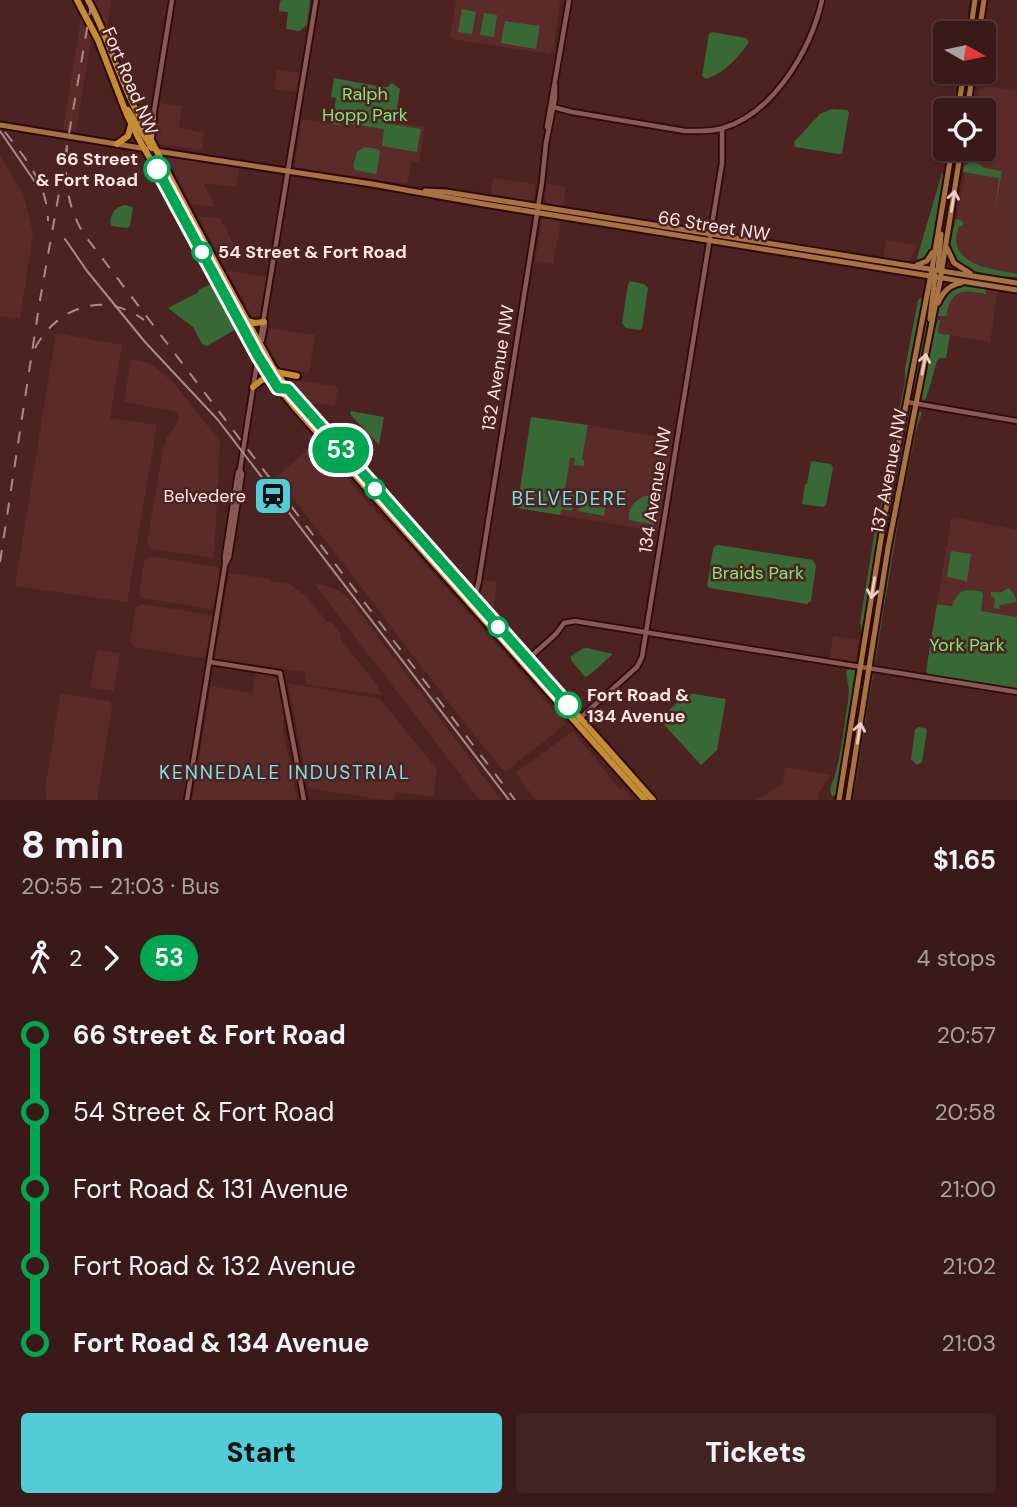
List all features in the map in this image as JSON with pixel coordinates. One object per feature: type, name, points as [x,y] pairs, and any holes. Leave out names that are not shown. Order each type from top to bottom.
[{"type":"main road","name":"Fort Road NW","points":[[77,0],[98,40],[131,125],[275,383],[648,799]]},
{"type":"main road","name":"Fort Road NW","points":[[88,0],[156,151],[276,372],[462,586],[470,600]]},
{"type":"main road","points":[[972,21],[975,0]]},
{"type":"main road","points":[[981,21],[985,0]]},
{"type":"main road","points":[[122,100],[148,144],[156,151]]},
{"type":"main road","points":[[141,119],[153,118],[150,139]]},
{"type":"main road","name":"66 Street NW","points":[[0,125],[936,273],[1017,283]]},
{"type":"main road","points":[[117,144],[128,136],[131,125]]},
{"type":"main road","points":[[144,148],[179,194]]},
{"type":"main road","name":"137 Avenue NW","points":[[848,800],[888,548],[935,309],[936,244],[950,161]]},
{"type":"main road","name":"137 Avenue NW","points":[[839,800],[884,520],[907,402],[936,273],[946,244],[959,161]]},
{"type":"main road","points":[[929,336],[942,207]]},
{"type":"main road","name":"66 Street NW","points":[[710,237],[914,265],[968,282],[1017,290]]},
{"type":"main road","points":[[914,265],[927,261],[936,244]]},
{"type":"main road","points":[[946,244],[954,263],[979,277]]},
{"type":"main road","points":[[935,309],[948,288],[954,284],[968,282]]},
{"type":"main road","points":[[247,321],[264,322]]},
{"type":"main road","points":[[276,372],[297,376],[288,379],[288,389]]},
{"type":"main road","points":[[253,387],[264,379],[275,383]]},
{"type":"street","points":[[153,118],[172,0]]},
{"type":"street","points":[[187,800],[225,565],[231,546],[261,330],[316,0]]},
{"type":"street","name":"132 Avenue NW","points":[[470,600],[476,593],[479,580],[569,0]]},
{"type":"street","points":[[552,109],[685,131],[722,129],[756,110],[787,77],[810,38],[822,0]]},
{"type":"street","name":"134 Avenue NW","points":[[578,720],[637,667],[642,657],[723,157],[722,129]]},
{"type":"street","points":[[907,402],[1017,421]]},
{"type":"street","points":[[462,586],[472,587],[479,580]]},
{"type":"street","points":[[526,662],[564,623],[575,621],[1017,692]]},
{"type":"street","points":[[210,662],[280,673],[304,800]]},
{"type":"shaded area","points":[[84,0],[111,0],[102,57],[91,38],[76,131],[63,129]]},
{"type":"shaded area","points":[[456,0],[560,0],[554,46],[550,54],[452,39],[450,36]]},
{"type":"shaded area","points":[[277,70],[299,73],[296,92],[274,89]]},
{"type":"shaded area","points":[[986,86],[1017,91],[1017,277],[971,269],[954,250],[967,161],[996,161],[996,98],[978,98],[979,89]]},
{"type":"shaded area","points":[[160,103],[182,106],[179,128],[204,133],[202,148],[199,150],[163,145],[159,142],[155,134]]},
{"type":"shaded area","points":[[302,119],[384,129],[386,122],[424,127],[419,163],[411,162],[407,184],[294,167]]},
{"type":"shaded area","points":[[0,156],[23,193],[33,233],[20,319],[0,316]]},
{"type":"shaded area","points":[[168,157],[239,168],[236,187],[203,183],[215,207],[191,204]]},
{"type":"shaded area","points":[[493,178],[533,184],[534,199],[530,201],[493,196]]},
{"type":"shaded area","points":[[547,184],[566,187],[563,206],[546,202]]},
{"type":"shaded area","points":[[198,216],[221,219],[238,254],[223,263]]},
{"type":"shaded area","points":[[542,220],[561,220],[553,264],[535,261]]},
{"type":"shaded area","points":[[886,240],[916,245],[911,259],[908,261],[883,258]]},
{"type":"shaded area","points":[[229,271],[267,277],[260,316],[252,316]]},
{"type":"shaded area","points":[[970,287],[998,289],[990,342],[938,333],[947,298]]},
{"type":"shaded area","points":[[269,328],[315,335],[309,373],[280,368],[266,342]]},
{"type":"shaded area","points":[[56,333],[122,345],[110,418],[157,425],[127,602],[15,586]]},
{"type":"shaded area","points":[[131,359],[150,363],[175,384],[220,442],[214,558],[152,549],[147,543],[163,449],[179,416],[175,411],[124,402]]},
{"type":"shaded area","points":[[296,380],[338,387],[335,406],[314,403],[309,406],[291,384]]},
{"type":"shaded area","points":[[588,425],[672,439],[674,442],[661,528],[657,531],[560,515],[570,457],[582,459]]},
{"type":"shaded area","points":[[316,442],[566,724],[505,772],[277,477]]},
{"type":"shaded area","points":[[954,517],[1017,530],[1017,617],[937,604],[951,520]]},
{"type":"shaded area","points":[[150,556],[217,567],[221,574],[215,606],[212,609],[142,598],[139,593],[145,559]]},
{"type":"shaded area","points":[[229,573],[289,584],[308,598],[327,622],[332,623],[341,634],[340,638],[382,695],[305,684],[306,672],[215,659]]},
{"type":"shaded area","points":[[484,580],[497,582],[493,612],[481,599]]},
{"type":"shaded area","points":[[314,583],[339,590],[350,600],[501,800],[480,800]]},
{"type":"shaded area","points":[[141,604],[212,615],[214,617],[208,653],[203,658],[134,647],[130,642],[136,607]]},
{"type":"shaded area","points":[[833,636],[859,640],[854,662],[830,658]]},
{"type":"shaded area","points":[[97,650],[120,653],[114,691],[90,687]]},
{"type":"shaded area","points":[[256,672],[273,675],[278,681],[284,715],[283,729],[297,800],[192,800],[211,686],[252,693]]},
{"type":"shaded area","points":[[288,683],[380,699],[437,769],[433,797],[396,792],[394,800],[385,800],[309,788]]},
{"type":"shaded area","points":[[63,694],[110,701],[112,705],[97,800],[46,800],[45,791],[60,696]]},
{"type":"shaded area","points":[[573,731],[620,790],[623,787],[632,800],[536,800],[517,772]]},
{"type":"shaded area","points":[[785,767],[831,775],[818,794],[819,800],[756,800],[783,784]]},
{"type":"green space","points":[[282,0],[310,0],[307,25],[299,31],[286,29],[288,12],[279,11]]},
{"type":"green space","points":[[462,9],[476,12],[472,34],[458,32]]},
{"type":"green space","points":[[484,13],[497,15],[494,37],[480,35]]},
{"type":"green space","points":[[505,21],[540,26],[536,49],[501,43]]},
{"type":"green space","points":[[712,32],[746,38],[749,42],[730,64],[706,79],[702,76],[709,34]]},
{"type":"green space","name":"Ralph Hopp Park","points":[[334,78],[383,87],[392,83],[400,89],[395,122],[385,123],[421,129],[417,152],[382,146],[384,129],[332,124],[336,98],[331,97]]},
{"type":"green space","points":[[832,109],[849,112],[842,153],[795,147],[794,142],[820,114]]},
{"type":"green space","points":[[365,147],[380,151],[375,174],[355,170],[353,166],[357,152]]},
{"type":"green space","points":[[971,162],[984,168],[1002,171],[995,207],[999,178],[963,172],[964,166]]},
{"type":"green space","points":[[942,173],[944,187],[932,253],[929,258],[918,262],[917,258]]},
{"type":"green space","points":[[125,205],[133,207],[130,226],[111,226],[113,212]]},
{"type":"green space","points":[[956,219],[963,223],[963,226],[959,226],[956,242],[964,257],[980,266],[1017,274],[1017,277],[980,272],[956,260],[951,245]]},
{"type":"green space","points":[[630,281],[644,284],[648,288],[640,330],[626,328],[622,323]]},
{"type":"green space","points":[[934,282],[926,341],[913,399],[916,367]]},
{"type":"green space","points":[[211,284],[236,329],[207,346],[202,344],[193,327],[168,308]]},
{"type":"green space","points":[[968,284],[986,287],[986,294],[960,293],[951,301],[946,316],[937,316],[946,293],[955,287]]},
{"type":"green space","points":[[918,300],[924,300],[884,510],[879,515]]},
{"type":"green space","points":[[938,320],[938,333],[950,335],[946,358],[937,361],[926,399],[922,401],[921,389]]},
{"type":"green space","points":[[911,407],[866,663],[883,537],[906,416]]},
{"type":"green space","points":[[351,411],[384,417],[379,445],[350,414]]},
{"type":"green space","points":[[918,411],[922,412],[899,516],[875,663],[876,639],[896,521]]},
{"type":"green space","points":[[531,417],[588,425],[582,459],[584,466],[574,465],[575,458],[570,458],[565,490],[576,492],[572,511],[562,509],[560,515],[517,508]]},
{"type":"green space","points":[[811,461],[831,464],[833,468],[826,505],[823,507],[802,504]]},
{"type":"green space","points":[[581,493],[607,498],[604,516],[578,511]]},
{"type":"green space","points":[[645,496],[660,499],[654,525],[629,520],[632,505]]},
{"type":"green space","points":[[878,523],[881,527],[862,631],[860,623]]},
{"type":"green space","name":"Braids Park","points":[[719,545],[813,560],[816,566],[811,601],[807,604],[710,588],[707,586],[713,549]]},
{"type":"green space","points":[[951,551],[971,554],[967,581],[947,577]]},
{"type":"green space","points":[[1009,588],[1017,602],[1000,605],[999,609],[994,608],[995,599],[991,592],[1001,592]]},
{"type":"green space","name":"York Park","points":[[966,590],[981,591],[981,611],[1017,617],[1017,689],[928,675],[926,671],[937,604],[952,606],[957,596]]},
{"type":"green space","points":[[587,648],[613,654],[585,677],[571,660],[571,656]]},
{"type":"green space","points":[[851,669],[856,671],[838,790],[836,795],[832,796],[831,788],[848,701],[846,673]]},
{"type":"green space","points":[[863,674],[857,731],[844,796],[850,744]]},
{"type":"green space","points":[[873,675],[853,799],[853,783]]},
{"type":"green space","points":[[688,693],[726,699],[717,750],[701,765],[659,719]]},
{"type":"green space","points":[[918,727],[927,730],[922,762],[917,765],[911,759],[915,730]]},
{"type":"tram line","points":[[0,131],[35,182]]},
{"type":"tram line","points":[[65,239],[87,271],[145,342],[218,420],[509,800]]},
{"type":"railway","points":[[65,157],[92,0]]},
{"type":"railway","points":[[5,132],[40,184],[48,221]]},
{"type":"railway","points":[[67,148],[68,192],[73,212],[83,233],[515,800]]},
{"type":"railway","points":[[0,562],[61,182]]},
{"type":"railway","points":[[35,348],[56,322],[83,307],[113,306],[144,320]]},
{"type":"bus line","name":"53","points":[[157,169],[278,388],[288,389],[568,705]]},
{"type":"place","name":"66 Street & Fort Road","points":[[157,169]]},
{"type":"place","name":"54 Street & Fort Road","points":[[202,252]]},
{"type":"place","name":"Belvedere","points":[[273,496]]},
{"type":"place","name":"Fort Road & 134 Avenue","points":[[568,705]]},
{"type":"district","name":"BELVEDERE","points":[[570,498]]},
{"type":"district","name":"KENNEDALE INDUSTRIAL","points":[[285,772]]}]
